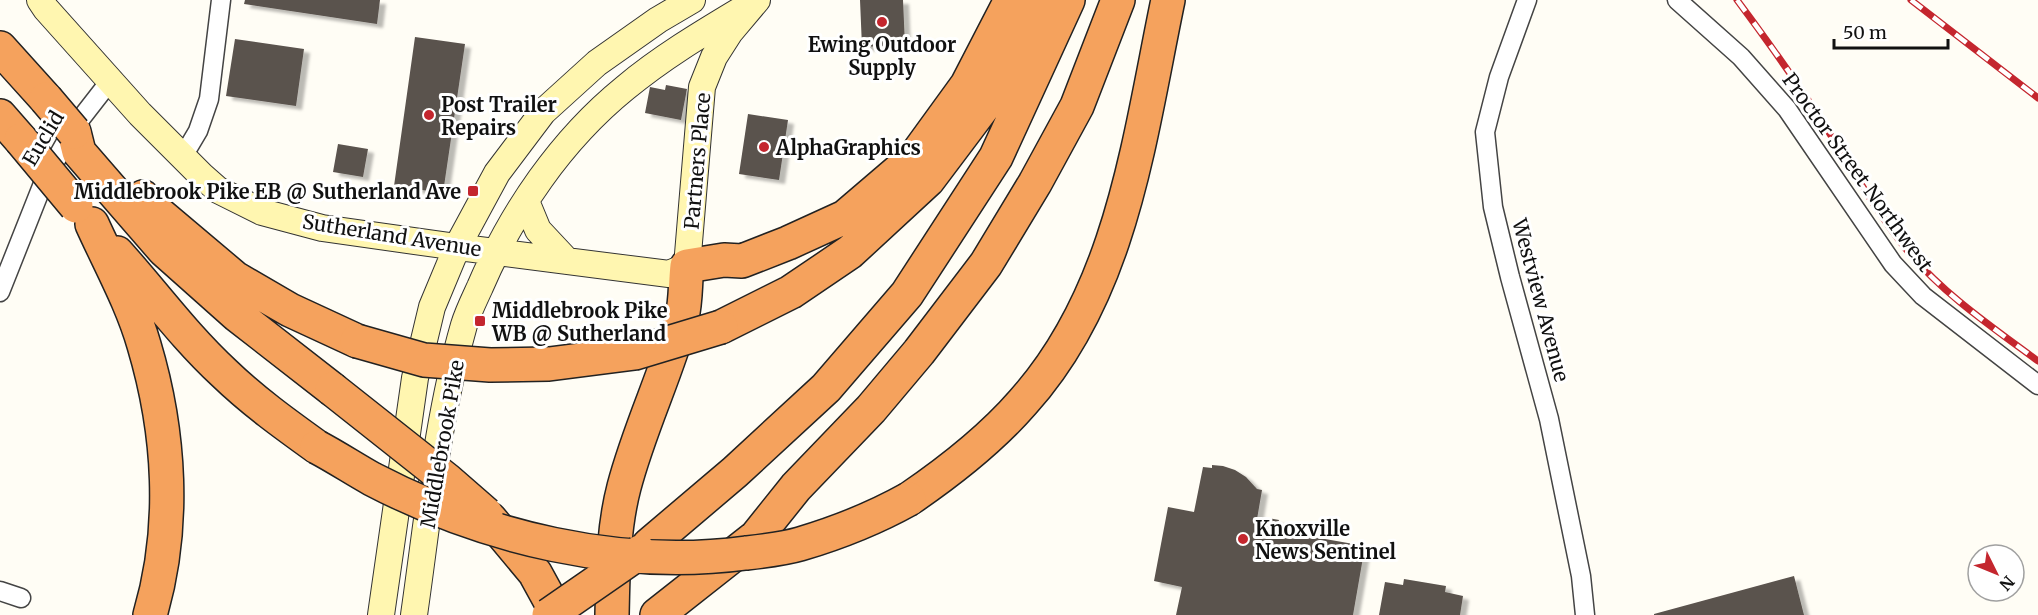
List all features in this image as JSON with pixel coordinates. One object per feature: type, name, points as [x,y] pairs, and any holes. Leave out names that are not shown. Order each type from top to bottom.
[{"type":"highway","points":[[612,615],[613,551],[624,489],[642,427],[683,314],[687,266],[724,260],[742,261],[845,217],[914,158],[967,85],[1011,0]]},
{"type":"highway","points":[[0,48],[74,132],[79,152],[102,167],[234,278],[290,310],[357,341],[424,360],[490,365],[549,364],[635,353],[721,327],[791,292],[850,252],[928,180],[986,103],[1006,71],[1039,0]]},
{"type":"highway","points":[[549,615],[649,546],[735,472],[826,388],[907,294],[996,157],[1068,0]]},
{"type":"highway","points":[[622,615],[653,606],[725,542],[796,487],[871,408],[919,352],[987,264],[1035,183],[1077,106],[1118,0]]},
{"type":"highway","points":[[11,128],[180,328],[223,373],[265,410],[318,447],[373,479],[478,524],[551,544],[608,554],[665,558],[717,557],[799,544],[882,514],[909,499],[940,478],[986,440],[1016,410],[1052,366],[1075,330],[1096,287],[1114,241],[1124,208],[1168,0]]},
{"type":"highway","points":[[102,167],[165,250],[237,315],[447,480],[486,514],[535,573],[558,615]]},
{"type":"highway","points":[[84,215],[125,295],[144,344],[158,402],[166,451],[166,509],[162,554],[150,615]]},
{"type":"highway","points":[[137,615],[162,554]]},
{"type":"main road","name":"Sutherland Avenue","points":[[40,0],[110,81],[182,158],[218,190],[262,212],[322,228],[669,274],[687,266]]},
{"type":"main road","name":"Middlebrook Pike","points":[[381,615],[415,378],[432,307],[457,247],[497,173],[543,112],[597,63],[658,20],[692,0]]},
{"type":"main road","points":[[676,49],[693,25],[730,0]]},
{"type":"main road","name":"Middlebrook Pike","points":[[414,615],[441,424],[465,323],[495,251],[545,173],[580,130],[624,88],[676,49],[757,0]]},
{"type":"main road","name":"Partners Place","points":[[687,266],[702,87],[714,57],[730,32],[757,0]]},
{"type":"main road","points":[[526,201],[538,230],[567,261]]},
{"type":"street","points":[[182,158],[198,131],[209,99],[221,0]]},
{"type":"street","name":"Westview Avenue","points":[[1527,0],[1499,77],[1485,132],[1493,207],[1549,419],[1581,576],[1585,615]]},
{"type":"street","name":"Proctor Street Northwest","points":[[1677,0],[1741,57],[1787,109],[1893,264],[1923,296],[2038,384]]},
{"type":"street","name":"Euclid","points":[[0,292],[44,181],[75,126],[110,81]]},
{"type":"street","points":[[0,591],[21,598]]},
{"type":"building","points":[[245,0],[380,0],[377,24],[244,4]]},
{"type":"building","name":"Ewing Outdoor Supply","points":[[860,0],[903,0],[905,45],[862,47]]},
{"type":"building","name":"Post Trailer Repairs","points":[[415,37],[465,44],[443,193],[394,186]]},
{"type":"building","points":[[235,39],[304,49],[296,106],[226,96]]},
{"type":"building","points":[[666,85],[687,89],[681,120],[645,113],[650,87],[665,90]]},
{"type":"building","name":"AlphaGraphics","points":[[748,114],[788,120],[779,180],[739,174]]},
{"type":"building","points":[[338,144],[368,149],[363,177],[333,172]]},
{"type":"building","name":"Knoxville News Sentinel","points":[[1212,465],[1235,470],[1246,477],[1257,489],[1262,490],[1256,525],[1266,525],[1268,518],[1279,520],[1277,527],[1285,529],[1285,532],[1365,546],[1353,615],[1176,615],[1182,587],[1154,581],[1168,507],[1194,512],[1203,467],[1212,468]]},
{"type":"building","points":[[1794,576],[1804,615],[1654,615],[1654,614]]},
{"type":"building","name":"Knoxville News Sentinel","points":[[1404,579],[1446,586],[1445,592],[1463,596],[1460,615],[1379,615],[1385,582],[1403,585]]},
{"type":"railway","points":[[1737,0],[1795,81],[1875,206],[1906,249],[1952,295],[2038,361]]},
{"type":"railway","points":[[1911,0],[2038,98]]},
{"type":"place","name":"Ewing Outdoor Supply","points":[[882,22]]},
{"type":"place","name":"Post Trailer Repairs","points":[[429,115]]},
{"type":"place","name":"AlphaGraphics","points":[[764,147]]},
{"type":"place","name":"Middlebrook Pike EB @ Sutherland Ave","points":[[473,191]]},
{"type":"place","name":"Middlebrook Pike WB @ Sutherland","points":[[480,321]]},
{"type":"place","name":"Knoxville News Sentinel","points":[[1243,539]]}]
